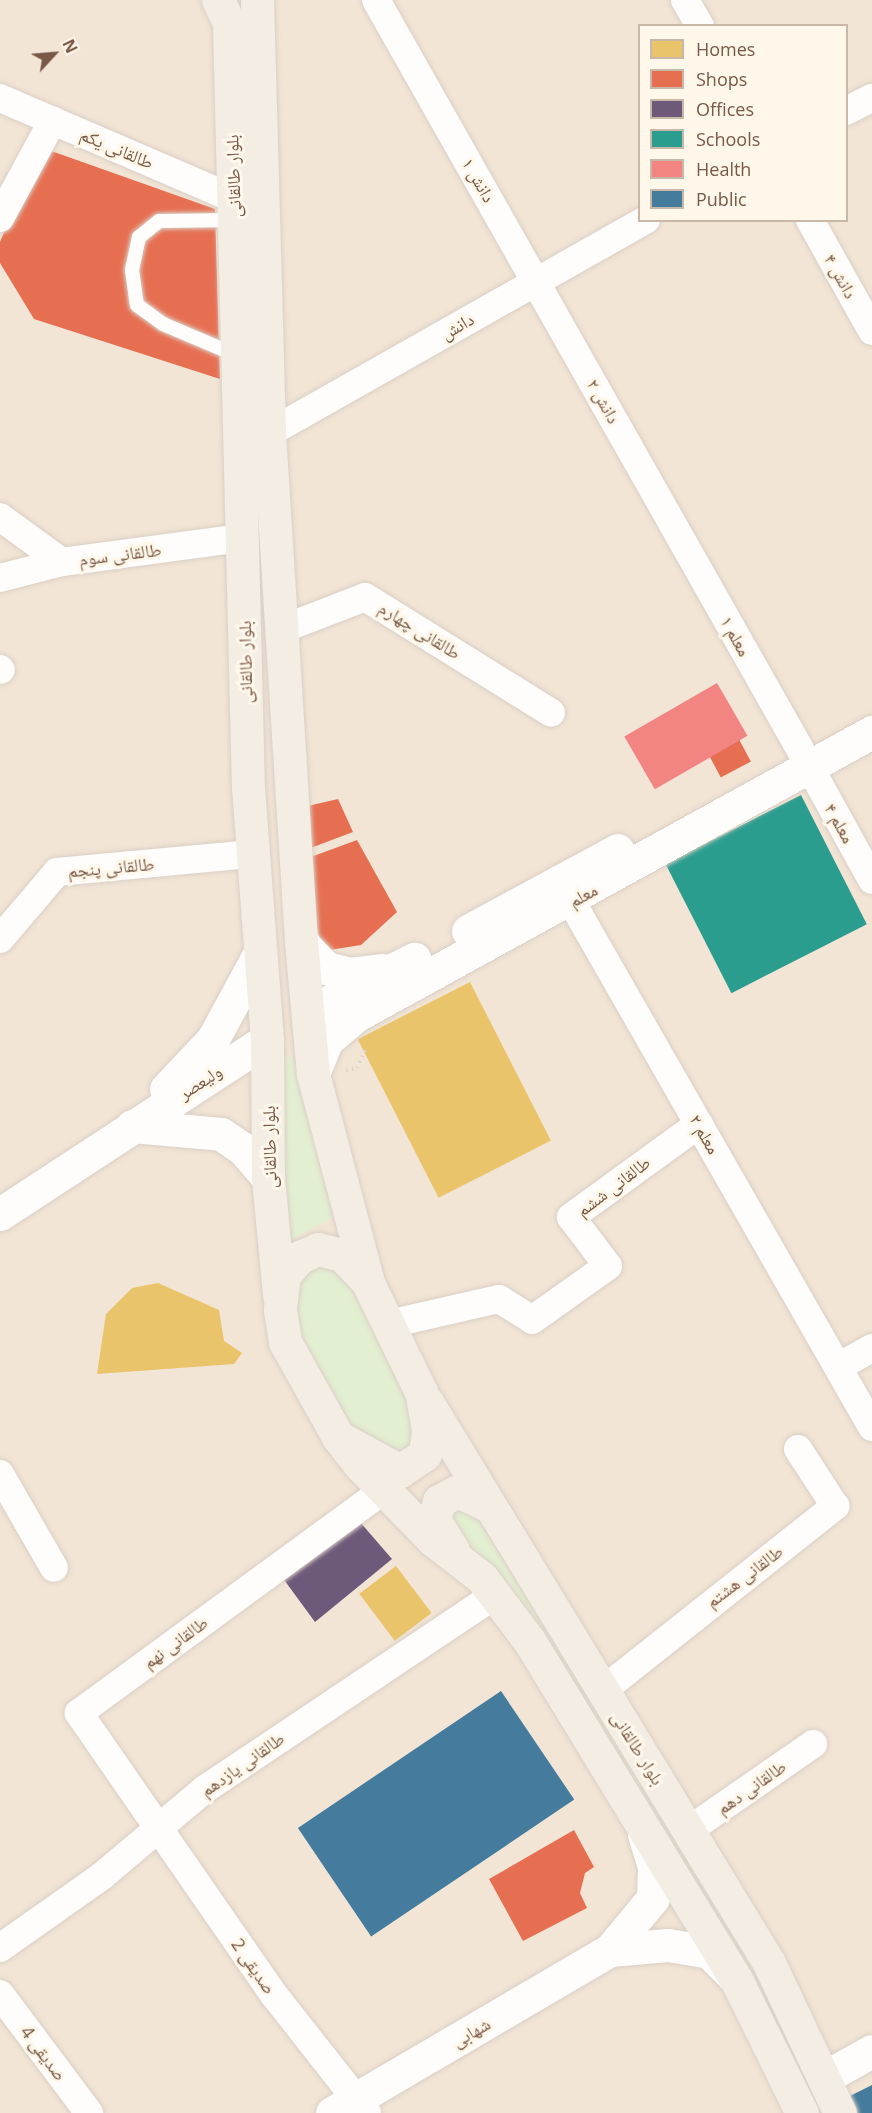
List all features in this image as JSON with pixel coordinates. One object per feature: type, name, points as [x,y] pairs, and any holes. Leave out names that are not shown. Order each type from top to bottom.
[{"type":"main road","name":"بلوار طالقانی","points":[[257,0],[269,433],[301,942],[313,1074],[367,1281]]},
{"type":"main road","name":"بلوار طالقانی","points":[[223,6],[234,209],[252,854],[258,956],[267,1039],[268,1178],[285,1342],[338,1437],[384,1490],[495,1595],[637,1816],[737,1981],[802,2113]]},
{"type":"main road","name":"معلم","points":[[313,1074],[327,1040],[340,1026],[572,902],[805,758],[872,712]]},
{"type":"main road","name":"معلم","points":[[308,1012],[399,968],[805,758],[872,732]]},
{"type":"main road","points":[[301,942],[331,969],[357,974],[399,968]]},
{"type":"main road","points":[[132,1126],[213,1039],[258,956]]},
{"type":"main road","points":[[267,1039],[308,1012]]},
{"type":"main road","name":"ولیعصر","points":[[0,1214],[267,1039]]},
{"type":"main road","name":"ولیعصر","points":[[132,1126],[221,1134],[242,1148],[268,1178]]},
{"type":"main road","points":[[280,1310],[284,1275],[300,1257],[318,1249],[342,1255],[367,1281],[421,1392],[428,1430],[425,1454],[414,1466],[400,1472],[338,1437]]},
{"type":"main road","name":"بلوار طالقانی","points":[[421,1392],[769,1963],[827,2076],[840,2113]]},
{"type":"main road","points":[[458,1559],[434,1519],[439,1501],[458,1491],[488,1505]]},
{"type":"main road","points":[[610,1950],[653,1898],[654,1867],[637,1816]]},
{"type":"main road","points":[[610,1950],[668,1945],[710,1952],[737,1981]]},
{"type":"main road","name":"شهابی","points":[[352,2108],[610,1950]]},
{"type":"main road","points":[[827,2076],[872,2051]]},
{"type":"street","name":"دانش ١","points":[[376,0],[536,281]]},
{"type":"street","points":[[685,0],[699,24]]},
{"type":"street","name":"طالقانی یکم","points":[[0,98],[53,120],[234,209]]},
{"type":"street","points":[[848,110],[872,98]]},
{"type":"street","points":[[0,218],[53,120]]},
{"type":"street","name":"دانش","points":[[269,433],[642,222]]},
{"type":"street","name":"دانش ۴","points":[[811,222],[872,331]]},
{"type":"street","name":"دانش ٢","points":[[536,281],[671,521]]},
{"type":"street","points":[[0,517],[62,562]]},
{"type":"street","name":"معلم ١","points":[[671,521],[805,758]]},
{"type":"street","name":"طالقانی سوم","points":[[0,578],[62,562],[242,538]]},
{"type":"street","name":"طالقانی چهارم","points":[[280,630],[365,597],[551,713]]},
{"type":"street","name":"معلم ۴","points":[[805,758],[872,880]]},
{"type":"street","name":"طالقانی پنجم","points":[[0,939],[57,872],[252,854]]},
{"type":"street","name":"معلم ٢","points":[[572,902],[872,1427]]},
{"type":"street","name":"طالقانی ششم","points":[[389,1324],[500,1299],[532,1320],[608,1266],[571,1217],[699,1124]]},
{"type":"street","points":[[838,1367],[872,1347]]},
{"type":"street","name":"طالقانی هشتم","points":[[602,1691],[835,1506],[798,1449]]},
{"type":"street","points":[[0,1474],[54,1568]]},
{"type":"street","name":"طالقانی نهم","points":[[155,1829],[79,1713],[384,1490]]},
{"type":"street","name":"طالقانی یازدهم","points":[[0,1948],[102,1876],[155,1829],[318,1710],[495,1595]]},
{"type":"street","name":"طالقانی دهم","points":[[689,1830],[813,1744]]},
{"type":"street","name":"صدیقی 2","points":[[155,1829],[328,2067],[352,2108]]},
{"type":"street","name":"صدیقی 4","points":[[0,1994],[89,2113]]},
{"type":"lane","points":[[234,209],[159,221],[139,237],[132,270],[137,305],[163,324],[238,356]]},
{"type":"shaded area","points":[[0,0],[872,0],[872,2113],[0,2113]]},
{"type":"green space","points":[[290,1055],[299,1066],[334,1217],[285,1244],[282,1059]]},
{"type":"green space","points":[[318,1259],[341,1267],[412,1398],[415,1443],[396,1459],[348,1433],[301,1346],[291,1304],[300,1274]]},
{"type":"green space","points":[[462,1502],[481,1512],[719,1887],[834,2113],[809,2113],[464,1555],[445,1511]]},
{"type":"building: Homes","points":[[470,982],[551,1141],[439,1198],[358,1039]]},
{"type":"building: Homes","points":[[158,1283],[219,1310],[224,1341],[242,1353],[234,1364],[97,1374],[106,1314],[132,1288]]},
{"type":"building: Homes","points":[[396,1566],[432,1613],[395,1641],[359,1594]]},
{"type":"building: Shops","points":[[40,147],[215,209],[220,379],[34,319],[0,263],[0,242]]},
{"type":"building: Shops","points":[[733,728],[751,762],[721,778],[703,744]]},
{"type":"building: Shops","points":[[338,799],[353,832],[300,852],[295,809]]},
{"type":"building: Shops","points":[[357,840],[397,912],[361,945],[323,951],[300,861]]},
{"type":"building: Shops","points":[[574,1830],[594,1867],[585,1873],[580,1893],[587,1908],[523,1941],[489,1879]]},
{"type":"building: Offices","points":[[360,1522],[392,1559],[315,1622],[282,1577]]},
{"type":"building: Schools","points":[[801,795],[867,924],[731,993],[666,864]]},
{"type":"building: Health","points":[[717,683],[748,736],[655,789],[624,736]]},
{"type":"building: Public","points":[[501,1691],[574,1800],[371,1937],[298,1828]]},
{"type":"building: Public","points":[[872,2085],[872,2113],[856,2113],[850,2096]]}]
